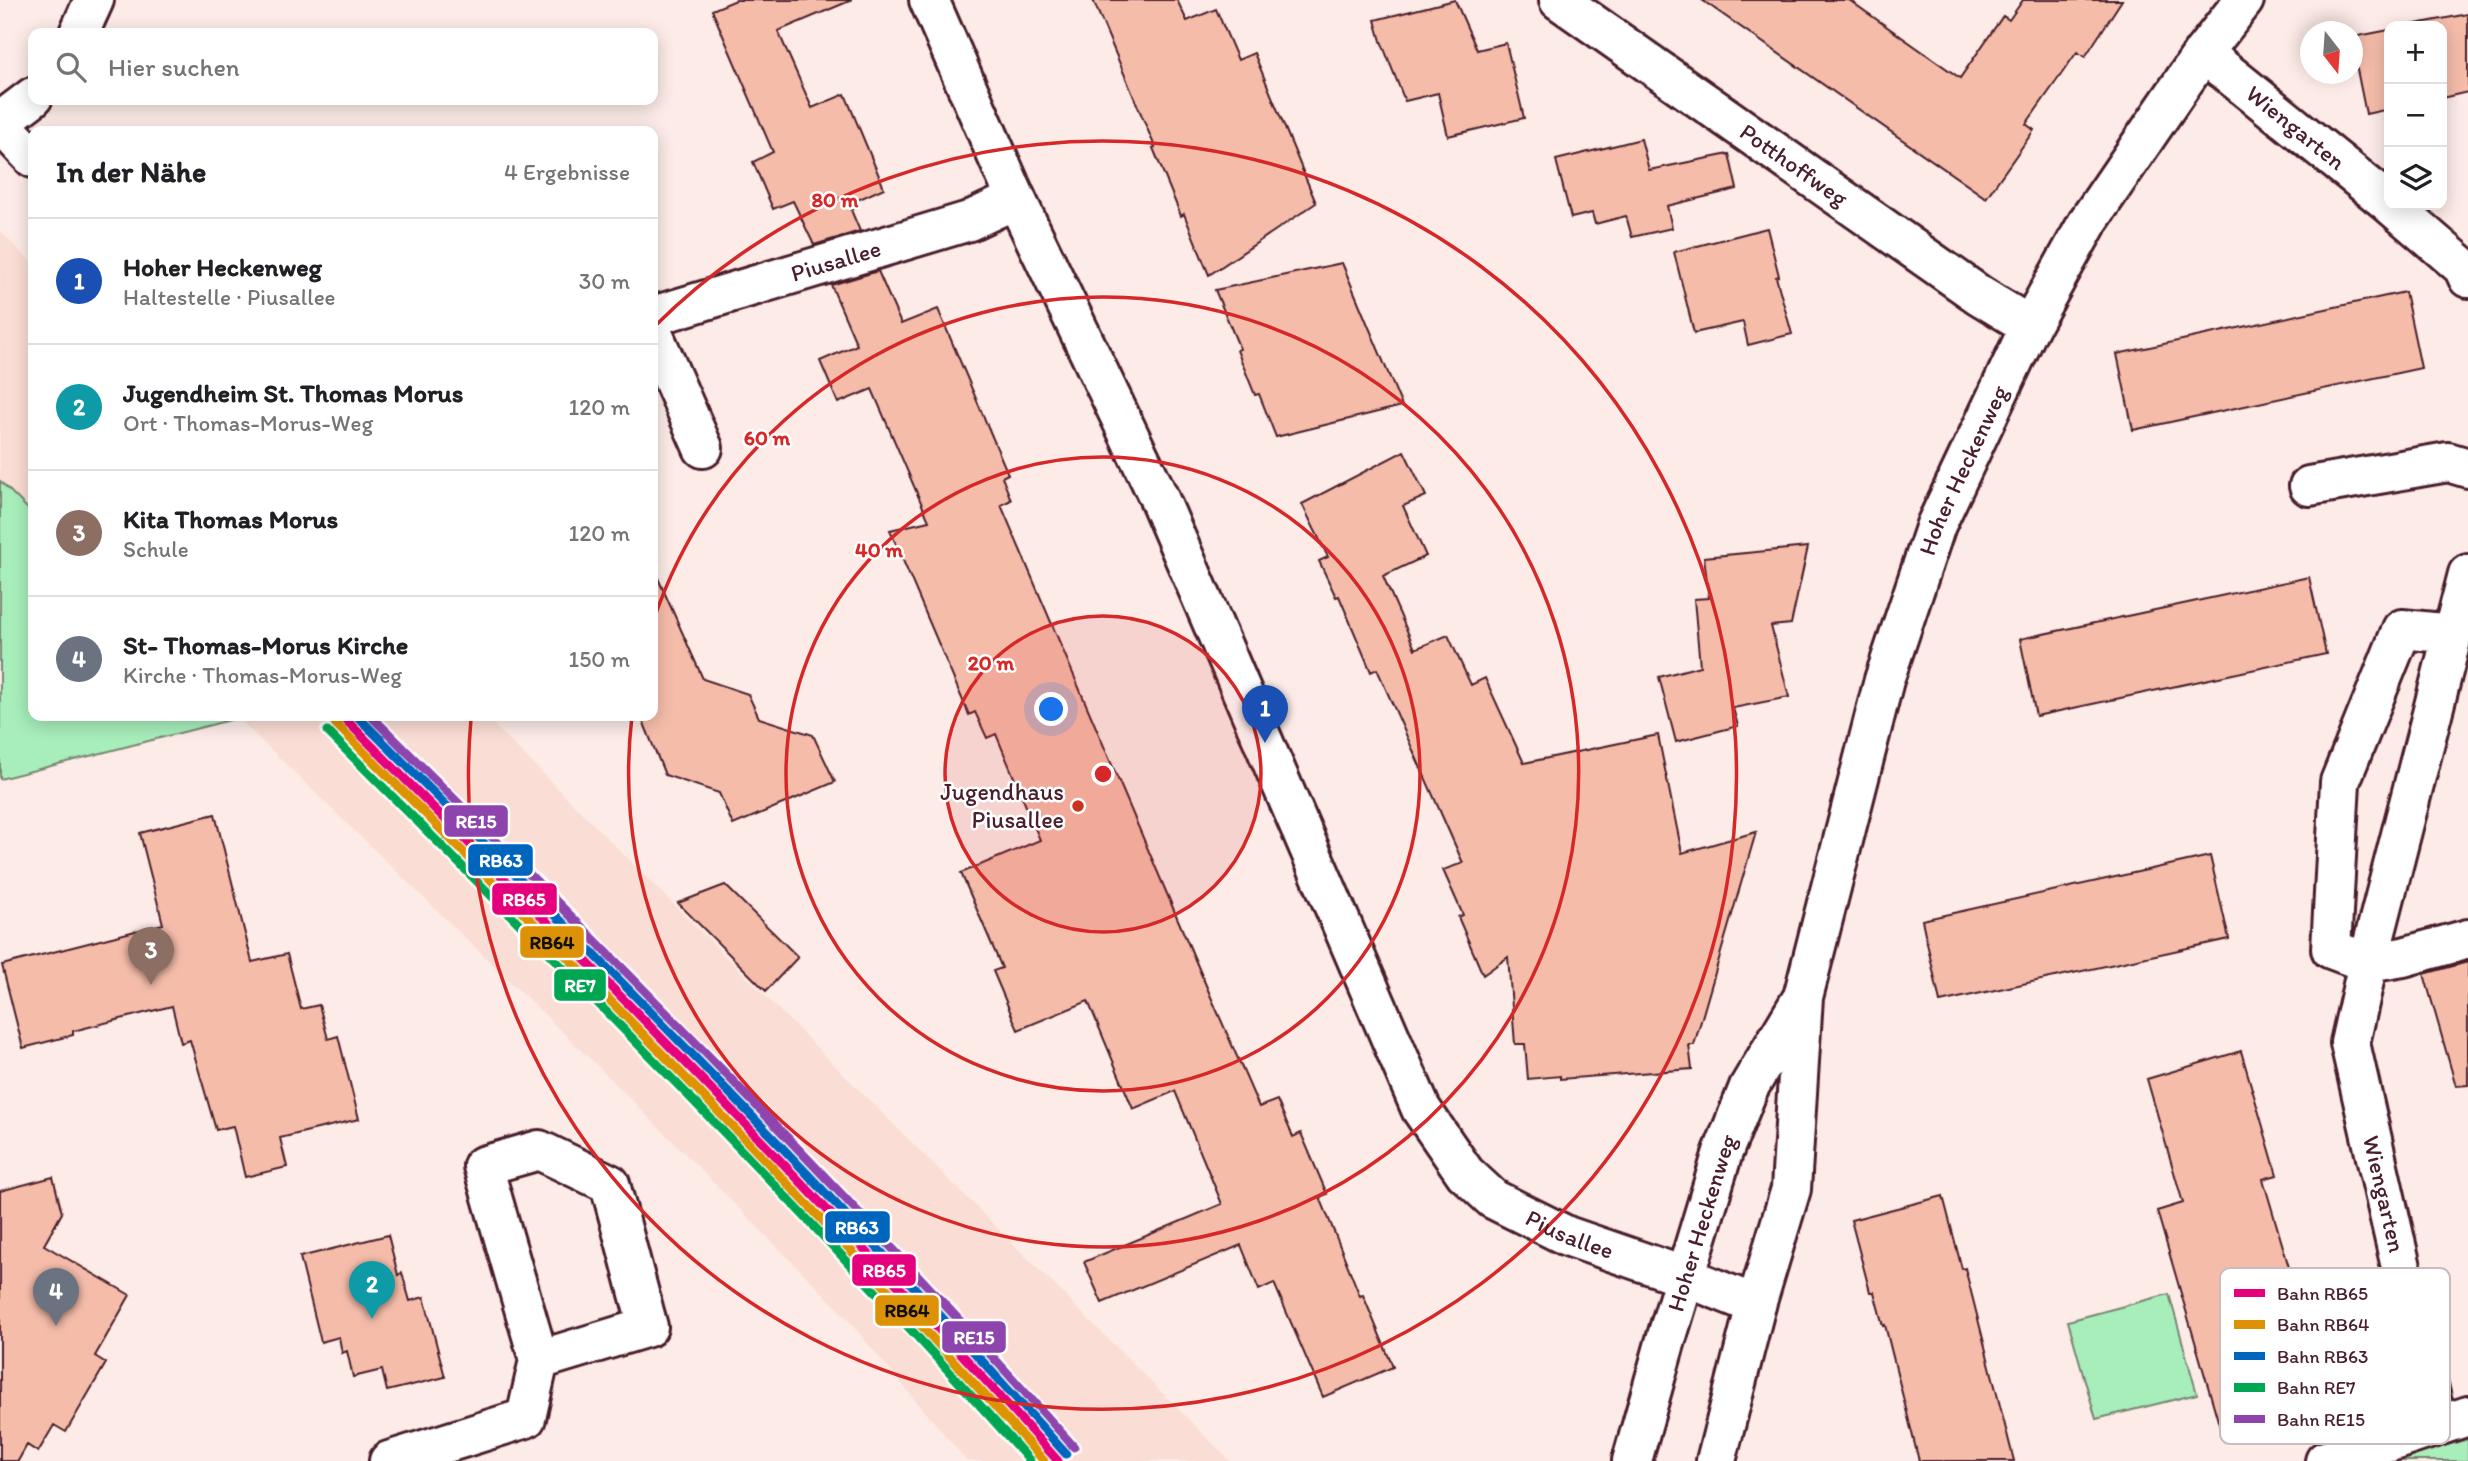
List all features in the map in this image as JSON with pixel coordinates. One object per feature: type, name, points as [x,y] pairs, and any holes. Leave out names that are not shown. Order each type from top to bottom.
[{"type":"street","points":[[81,28],[94,0]]},
{"type":"street","name":"Piusallee","points":[[929,0],[1016,199],[1158,496],[1422,1109],[1465,1173],[1493,1199],[1567,1236],[1686,1277],[1756,1305]]},
{"type":"street","name":"Potthoffweg","points":[[1559,0],[1979,295],[2030,326]]},
{"type":"street","name":"Hoher Heckenweg","points":[[1716,1461],[1756,1305],[1791,1189],[1803,996],[1884,680],[1936,525],[2030,326],[2089,220],[2203,53],[2244,0]]},
{"type":"street","name":"Wiengarten","points":[[2203,53],[2384,199]]},
{"type":"street","points":[[28,101],[0,123],[28,153]]},
{"type":"street","name":"Piusallee","points":[[658,314],[969,220],[1016,199]]},
{"type":"street","name":"Wiengarten","points":[[2397,210],[2466,270]]},
{"type":"street","points":[[658,345],[703,447]]},
{"type":"street","points":[[2309,486],[2448,462],[2468,468]]},
{"type":"street","name":"Wiengarten","points":[[2411,1268],[2350,1043],[2468,574]]},
{"type":"street","points":[[2453,634],[2403,629],[2340,782],[2331,949],[2368,963],[2403,957],[2468,939]]},
{"type":"street","name":"Hoher Heckenweg","points":[[1632,1461],[1723,1152],[1749,1087],[1803,996]]},
{"type":"street","points":[[389,1461],[526,1418],[539,1360],[483,1166],[539,1150],[610,1184],[648,1327],[539,1360]]},
{"type":"street","points":[[2325,1461],[2384,1444]]},
{"type":"shaded area","points":[[0,231],[28,259],[28,509],[0,481]]},
{"type":"shaded area","points":[[241,721],[490,721],[1230,1461],[967,1461],[838,1308],[606,1074]]},
{"type":"green space","points":[[0,481],[28,509],[28,721],[226,721],[0,779]]},
{"type":"green space","points":[[2169,1294],[2197,1394],[2096,1419],[2068,1321]]},
{"type":"green space","points":[[2468,1439],[2468,1461],[2392,1461]]},
{"type":"building","points":[[736,0],[852,0],[778,31],[812,108],[845,94],[884,188],[855,201],[857,207],[851,210],[860,231],[814,245],[793,201],[773,209],[753,162],[773,152],[712,10]]},
{"type":"building","points":[[1093,0],[1177,0],[1187,21],[1216,9],[1238,60],[1254,53],[1316,203],[1209,275],[1184,214],[1181,216]]},
{"type":"building","points":[[1455,0],[1477,50],[1506,43],[1524,118],[1448,136],[1438,93],[1405,101],[1375,20]]},
{"type":"building","points":[[1702,0],[1849,0],[1960,78],[2003,16],[2009,20],[2023,0],[2122,0],[2085,57],[2077,52],[2026,124],[2034,130],[1986,198]]},
{"type":"building","points":[[2468,14],[2468,92],[2447,97],[2447,21],[2431,21]]},
{"type":"building","points":[[2384,31],[2384,110],[2366,114],[2360,84],[2363,84],[2363,35]]},
{"type":"building","points":[[1641,139],[1649,170],[1729,154],[1737,189],[1667,206],[1672,228],[1632,237],[1626,216],[1595,224],[1592,213],[1571,218],[1556,160]]},
{"type":"building","points":[[1767,228],[1779,276],[1776,277],[1792,334],[1748,345],[1743,322],[1694,333],[1674,252]]},
{"type":"building","points":[[1342,263],[1402,406],[1276,437],[1259,394],[1255,395],[1237,350],[1240,349],[1215,290]]},
{"type":"building","points":[[878,271],[901,324],[938,309],[1008,474],[1002,477],[1011,500],[1001,505],[1211,997],[1259,1107],[1277,1100],[1293,1137],[1301,1133],[1327,1194],[1320,1197],[1360,1296],[1363,1295],[1393,1367],[1323,1397],[1274,1283],[1259,1290],[1241,1245],[1102,1303],[1084,1262],[1222,1204],[1175,1091],[1133,1109],[1088,1001],[1018,1030],[993,971],[1002,968],[961,873],[1040,840],[996,734],[987,738],[975,712],[969,715],[890,530],[929,521],[872,389],[838,403],[820,361],[857,345],[831,285]]},
{"type":"building","points":[[2405,292],[2421,368],[2133,430],[2117,354]]},
{"type":"building","points":[[1404,451],[1426,496],[1403,506],[1426,556],[1383,576],[1415,649],[1448,635],[1471,685],[1485,678],[1524,763],[1658,735],[1682,853],[1756,832],[1694,1045],[1689,1045],[1692,1069],[1528,1079],[1525,1044],[1515,1044],[1508,957],[1483,975],[1458,917],[1463,915],[1443,870],[1463,863],[1377,669],[1371,672],[1339,596],[1336,597],[1319,561],[1328,557],[1302,504]]},
{"type":"building","points":[[1808,547],[1791,624],[1771,626],[1789,697],[1733,708],[1738,726],[1676,742],[1659,677],[1700,666],[1694,599],[1709,598],[1704,557]]},
{"type":"building","points":[[2309,577],[2326,654],[2036,716],[2020,639]]},
{"type":"building","points":[[658,578],[703,679],[748,694],[759,718],[813,735],[835,782],[733,825],[719,793],[665,775],[643,721],[658,721]]},
{"type":"building","points":[[215,814],[252,962],[287,954],[301,1009],[319,1005],[328,1039],[338,1036],[359,1119],[280,1138],[287,1167],[245,1177],[233,1126],[216,1130],[190,1040],[181,1043],[172,1006],[73,1031],[73,1035],[23,1048],[2,965],[163,924],[140,833]]},
{"type":"building","points":[[2210,856],[2229,939],[1940,1002],[1922,920]]},
{"type":"building","points":[[725,885],[798,957],[766,991],[678,903]]},
{"type":"building","points":[[2468,962],[2468,1085],[2456,1086],[2424,974]]},
{"type":"building","points":[[2241,1051],[2277,1175],[2263,1179],[2289,1268],[2220,1268],[2220,1428],[2157,1211],[2183,1203],[2147,1079]]},
{"type":"building","points":[[53,1177],[62,1213],[44,1245],[130,1295],[95,1356],[106,1363],[66,1432],[54,1425],[38,1452],[27,1445],[18,1461],[0,1461],[0,1191]]},
{"type":"building","points":[[1943,1196],[1962,1269],[1965,1268],[2014,1461],[1919,1461],[1885,1325],[1883,1326],[1874,1292],[1870,1292],[1851,1220]]},
{"type":"building","points":[[388,1235],[398,1275],[402,1273],[410,1301],[424,1297],[445,1377],[387,1391],[382,1370],[353,1377],[347,1351],[342,1353],[339,1337],[321,1342],[300,1257]]},
{"type":"rail line","name":"RB65","points":[[347,721],[795,1176],[1058,1461]]},
{"type":"rail line","name":"RB63","points":[[362,721],[805,1172],[1066,1454]]},
{"type":"rail line","name":"RE15","points":[[376,721],[640,986],[816,1168],[1074,1447]]},
{"type":"rail line","name":"RB64","points":[[335,723],[783,1179],[1044,1461]]},
{"type":"rail line","name":"RE7","points":[[327,731],[772,1182],[1030,1461]]},
{"type":"place","name":"Hoher Heckenweg","points":[[1265,743]]},
{"type":"place","name":"Jugendhaus Piusallee","points":[[1078,806]]},
{"type":"place","name":"Kita Thomas Morus","points":[[151,985]]},
{"type":"place","name":"Jugendheim St. Thomas Morus","points":[[372,1319]]},
{"type":"place","name":"St- Thomas-Morus Kirche","points":[[56,1326]]}]
